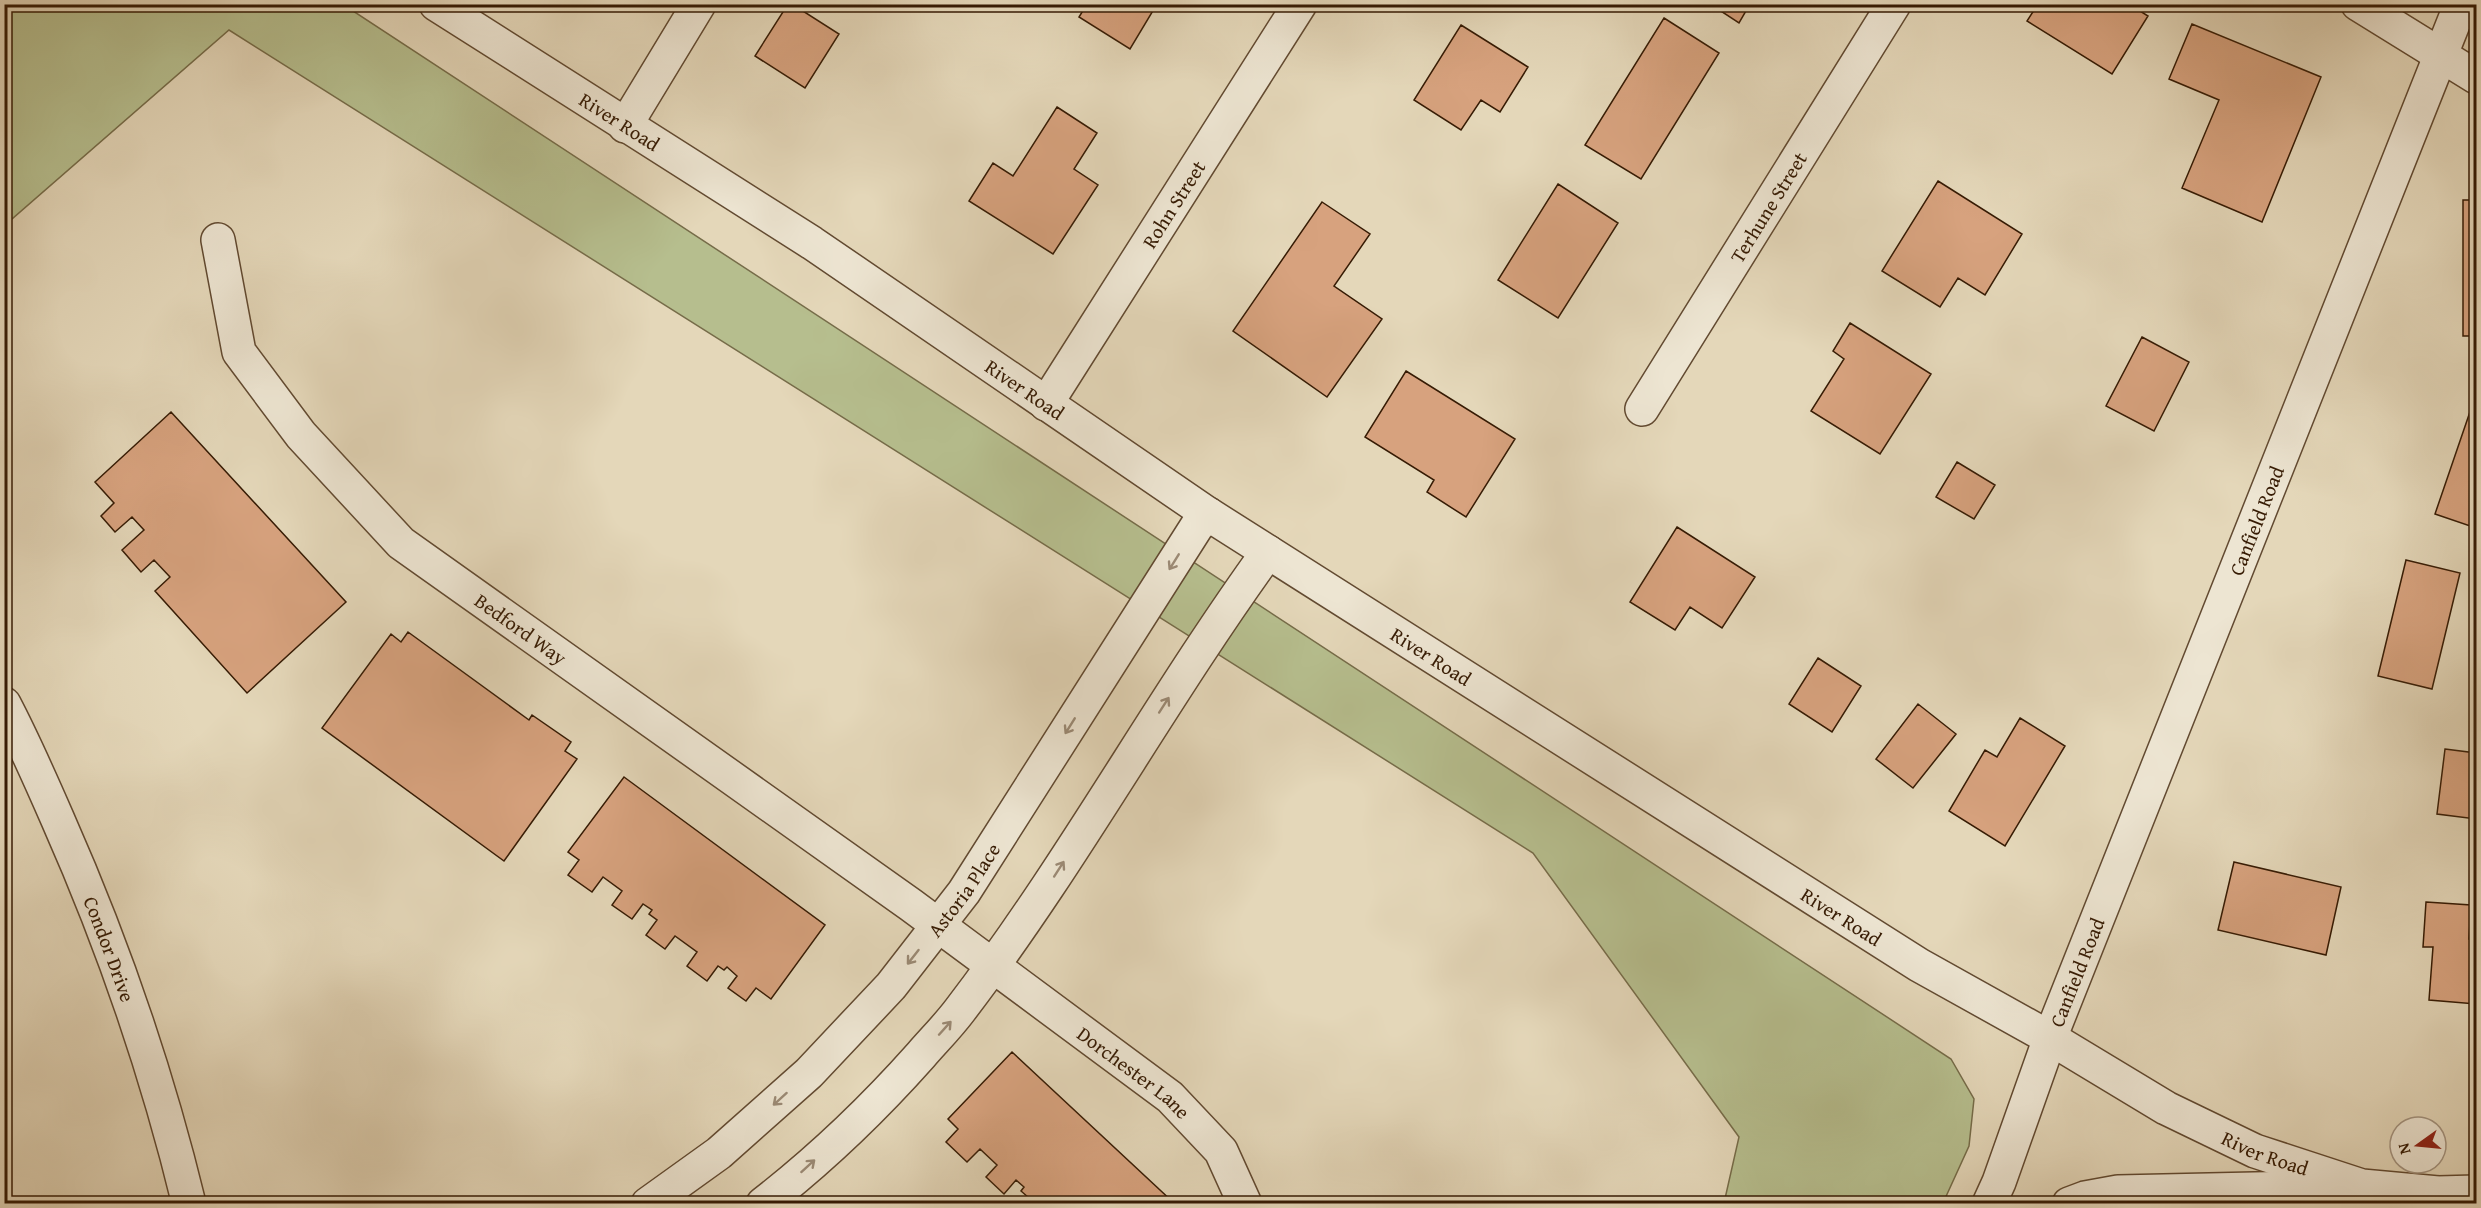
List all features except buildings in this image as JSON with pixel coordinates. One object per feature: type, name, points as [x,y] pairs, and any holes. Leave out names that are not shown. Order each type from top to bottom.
[{"type":"street","name":"River Road","points":[[436,4],[812,243],[1208,514],[1919,965],[2050,1038],[2166,1108],[2245,1146],[2362,1186],[2438,1193],[2476,1192]]},
{"type":"street","points":[[625,126],[699,4]]},
{"type":"street","name":"Rohn Street","points":[[1046,404],[1300,4]]},
{"type":"street","name":"Terhune Street","points":[[1642,409],[1894,4]]},
{"type":"street","points":[[2358,4],[2476,77]]},
{"type":"street","name":"Canfield Road","points":[[1989,1203],[1999,1182],[2050,1038],[2461,4]]},
{"type":"street","name":"Bedford Way","points":[[218,240],[239,352],[301,435],[401,543],[993,965]]},
{"type":"street","name":"Astoria Place","points":[[648,1203],[719,1153],[809,1073],[891,986],[971,882],[1197,526],[1208,514]]},
{"type":"street","points":[[763,1203],[791,1182],[879,1101],[960,1012],[1030,914],[1223,615],[1268,552]]},
{"type":"street","name":"Condor Drive","points":[[4,704],[22,736],[95,903],[144,1042],[189,1203]]},
{"type":"street","name":"Dorchester Lane","points":[[993,965],[1170,1097],[1221,1151],[1245,1203]]},
{"type":"street","points":[[2069,1203],[2085,1197],[2118,1192],[2362,1186]]},
{"type":"green space","points":[[5,5],[344,5],[1951,1059],[1974,1099],[1969,1146],[1943,1203],[1724,1203],[1739,1137],[1533,853],[229,30],[5,225]]}]
